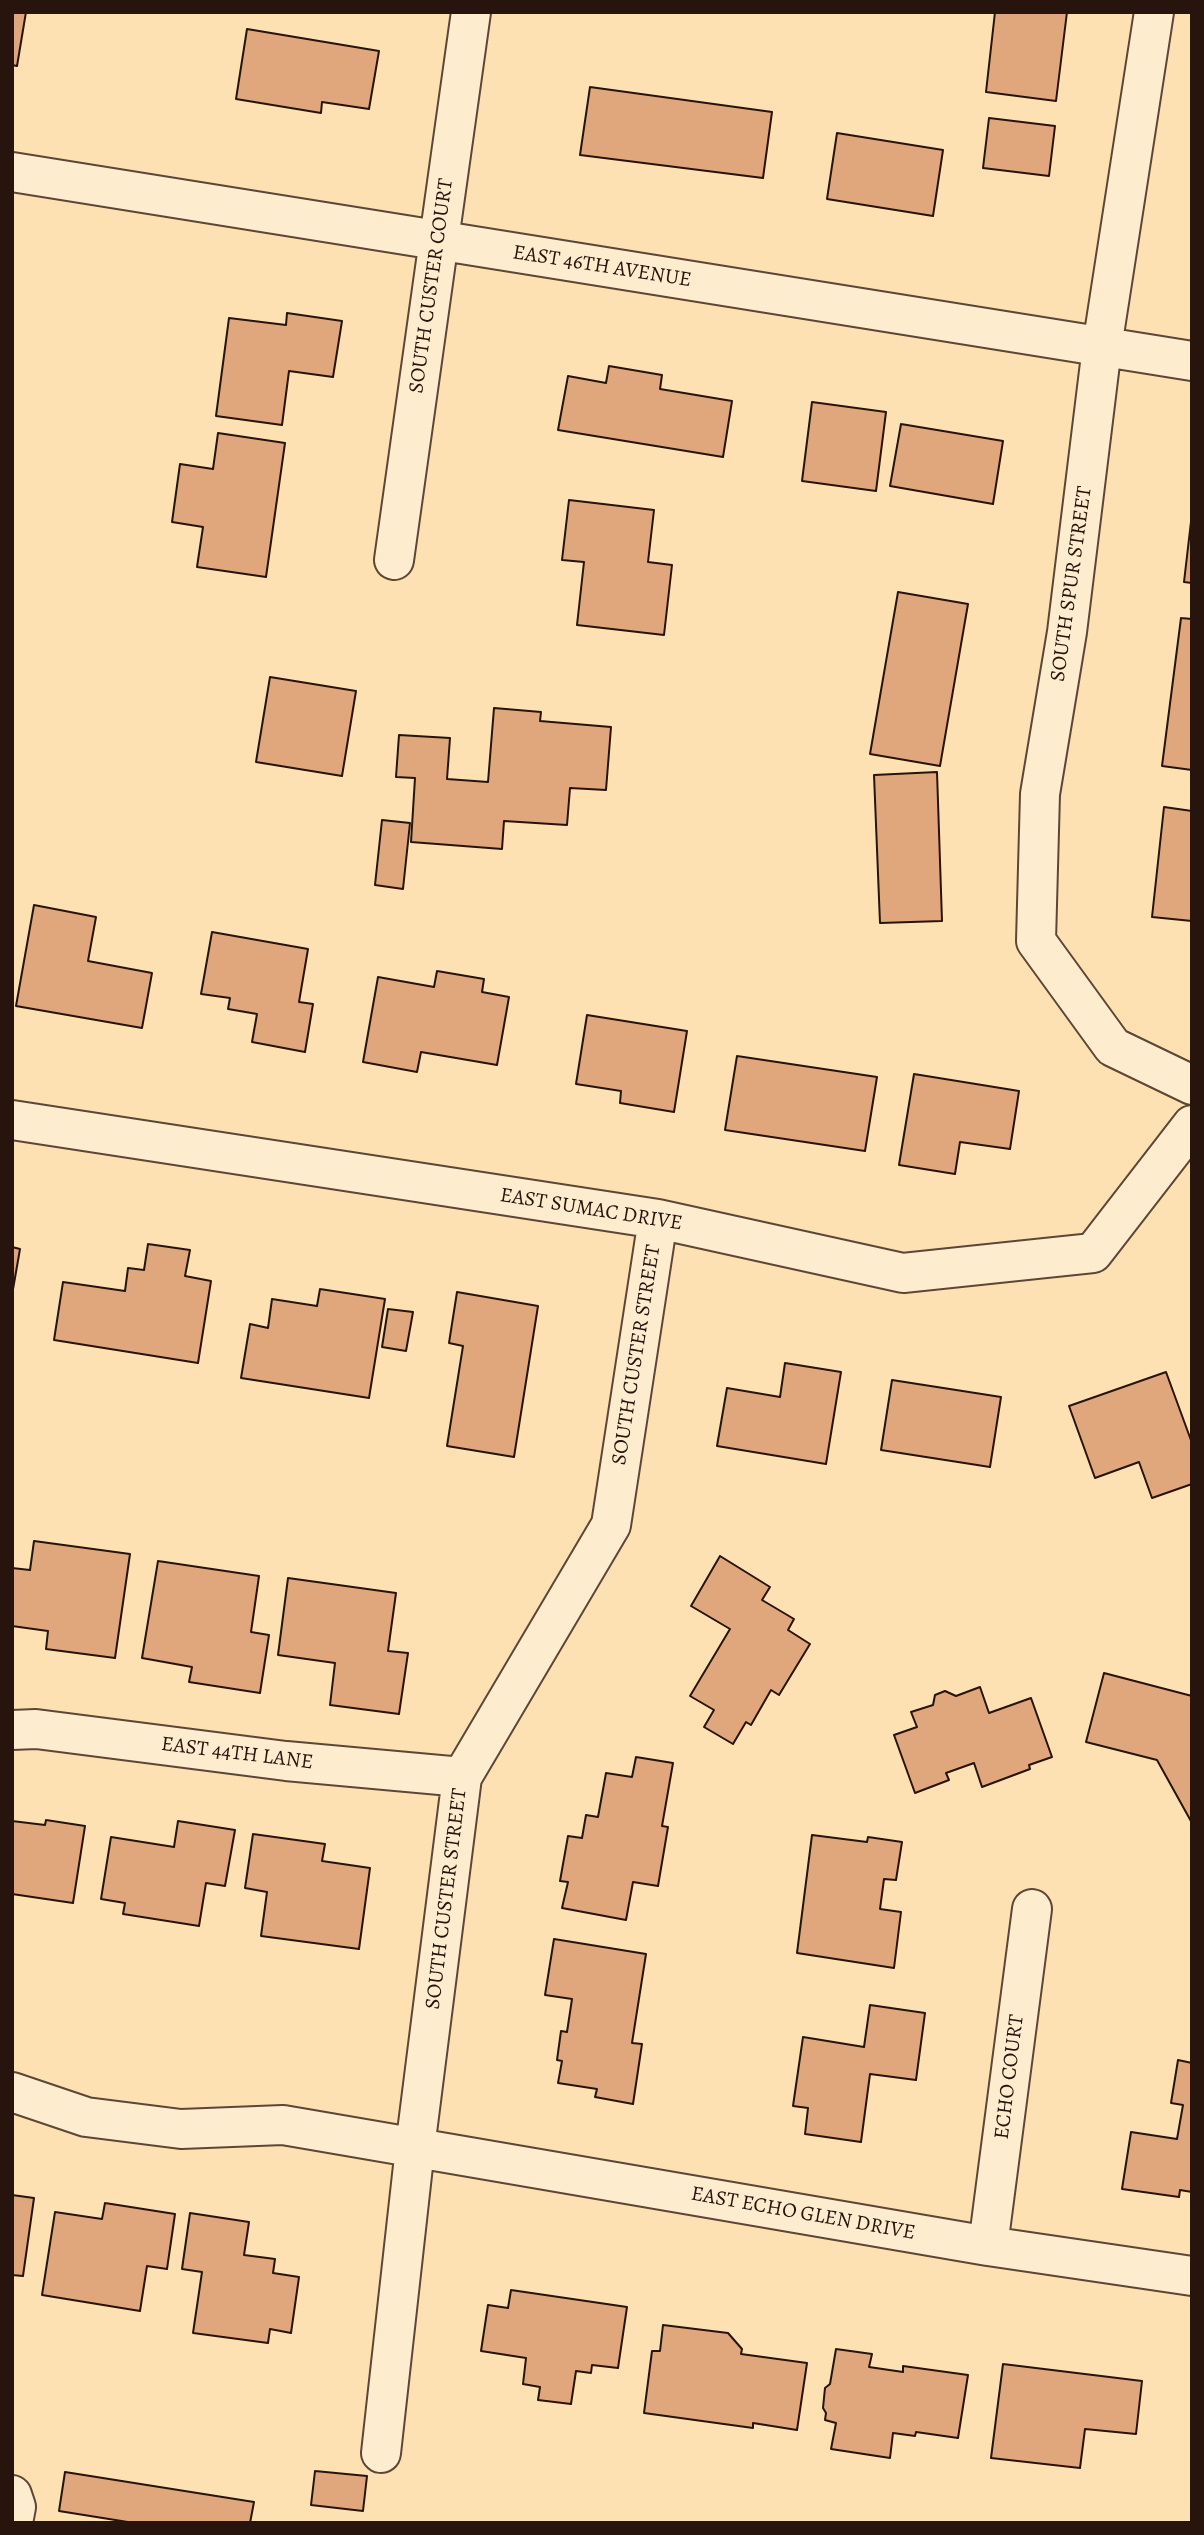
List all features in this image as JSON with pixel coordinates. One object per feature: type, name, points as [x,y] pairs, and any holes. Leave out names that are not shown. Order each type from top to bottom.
[{"type":"street","name":"SOUTH CUSTER COURT","points":[[394,560],[471,12]]},
{"type":"street","name":"SOUTH SPUR STREET","points":[[1154,12],[1102,347],[1067,632],[1040,794],[1036,941],[1113,1047],[1192,1085]]},
{"type":"street","name":"EAST 46TH AVENUE","points":[[12,172],[1192,361]]},
{"type":"street","name":"EAST SUMAC DRIVE","points":[[12,1120],[659,1219],[903,1273],[1093,1252],[1192,1125]]},
{"type":"street","name":"SOUTH CUSTER STREET","points":[[381,2453],[415,2148],[462,1777],[611,1524],[659,1219]]},
{"type":"street","name":"EAST 44TH LANE","points":[[12,1730],[36,1729],[286,1761],[462,1777]]},
{"type":"street","name":"ECHO COURT","points":[[988,2246],[1032,1909]]},
{"type":"street","name":"EAST ECHO GLEN DRIVE","points":[[12,2092],[86,2117],[181,2129],[283,2125],[988,2246],[1192,2276]]},
{"type":"street","points":[[12,2495],[16,2507],[13,2523]]},
{"type":"building","points":[[12,12],[26,12],[17,66],[12,65]]},
{"type":"building","points":[[995,12],[1067,12],[1056,101],[986,92]]},
{"type":"building","points":[[247,29],[379,51],[369,109],[322,102],[321,113],[236,99]]},
{"type":"building","points":[[590,87],[772,112],[763,178],[580,155]]},
{"type":"building","points":[[989,118],[1055,126],[1049,176],[983,168]]},
{"type":"building","points":[[837,133],[943,150],[933,216],[827,199]]},
{"type":"building","points":[[287,313],[342,321],[333,377],[289,371],[282,425],[216,416],[229,318],[286,325]]},
{"type":"building","points":[[609,366],[662,375],[660,389],[732,401],[723,457],[558,430],[568,376],[606,383]]},
{"type":"building","points":[[812,402],[886,412],[876,491],[802,481]]},
{"type":"building","points":[[901,424],[1003,441],[993,504],[890,486]]},
{"type":"building","points":[[218,433],[285,443],[266,577],[197,567],[203,527],[172,522],[180,464],[213,469]]},
{"type":"building","points":[[569,500],[654,510],[648,562],[672,565],[664,635],[577,625],[584,562],[562,560]]},
{"type":"building","points":[[1192,513],[1192,583],[1184,582]]},
{"type":"building","points":[[898,592],[968,604],[940,766],[870,754]]},
{"type":"building","points":[[1181,618],[1192,619],[1192,770],[1162,766]]},
{"type":"building","points":[[270,677],[356,691],[342,776],[256,762]]},
{"type":"building","points":[[494,708],[541,712],[540,721],[611,727],[606,790],[570,788],[567,825],[504,821],[502,849],[411,842],[415,778],[396,777],[399,735],[450,738],[447,779],[488,782]]},
{"type":"building","points":[[937,772],[942,921],[880,923],[874,775]]},
{"type":"building","points":[[1164,807],[1192,811],[1192,921],[1152,917]]},
{"type":"building","points":[[382,820],[410,823],[403,889],[375,885]]},
{"type":"building","points":[[34,905],[96,917],[88,961],[152,973],[142,1028],[16,1006]]},
{"type":"building","points":[[212,932],[308,949],[299,1002],[313,1004],[305,1052],[252,1042],[257,1014],[228,1009],[230,998],[201,994]]},
{"type":"building","points":[[437,971],[484,979],[482,992],[509,997],[497,1065],[421,1052],[417,1072],[363,1062],[378,977],[434,987]]},
{"type":"building","points":[[587,1015],[687,1031],[674,1112],[620,1103],[621,1091],[576,1084]]},
{"type":"building","points":[[737,1056],[877,1077],[865,1151],[725,1130]]},
{"type":"building","points":[[914,1074],[1019,1091],[1010,1149],[960,1142],[955,1174],[899,1165]]},
{"type":"building","points":[[148,1244],[190,1250],[185,1276],[211,1281],[198,1363],[54,1340],[63,1282],[125,1291],[128,1268],[144,1270]]},
{"type":"building","points":[[12,1247],[20,1249],[12,1295]]},
{"type":"building","points":[[320,1289],[385,1299],[369,1398],[241,1378],[250,1324],[268,1328],[272,1299],[317,1306]]},
{"type":"building","points":[[457,1292],[538,1306],[514,1457],[447,1446],[463,1346],[449,1343]]},
{"type":"building","points":[[388,1309],[413,1312],[406,1351],[382,1347]]},
{"type":"building","points":[[785,1363],[841,1372],[826,1464],[717,1446],[727,1388],[780,1397]]},
{"type":"building","points":[[1166,1372],[1192,1443],[1192,1484],[1152,1498],[1139,1462],[1095,1478],[1069,1406]]},
{"type":"building","points":[[892,1380],[1001,1397],[990,1467],[881,1450]]},
{"type":"building","points":[[34,1541],[130,1554],[115,1658],[46,1649],[48,1631],[12,1626],[12,1568],[30,1570]]},
{"type":"building","points":[[720,1556],[770,1587],[762,1600],[794,1619],[788,1630],[810,1644],[779,1695],[771,1690],[751,1725],[746,1722],[733,1744],[704,1727],[714,1710],[690,1696],[730,1629],[691,1606]]},
{"type":"building","points":[[158,1561],[259,1576],[251,1632],[269,1635],[260,1693],[189,1682],[192,1667],[142,1658]]},
{"type":"building","points":[[288,1578],[396,1593],[388,1651],[408,1653],[399,1714],[330,1705],[335,1663],[278,1655]]},
{"type":"building","points":[[1104,1673],[1192,1696],[1192,1823],[1157,1760],[1086,1742]]},
{"type":"building","points":[[980,1687],[989,1713],[1031,1698],[1052,1757],[1029,1765],[1030,1769],[982,1787],[974,1763],[946,1773],[949,1780],[915,1793],[894,1735],[917,1727],[911,1712],[933,1705],[935,1695],[945,1691],[956,1696]]},
{"type":"building","points":[[636,1757],[673,1763],[662,1826],[668,1827],[658,1886],[633,1882],[626,1920],[562,1908],[568,1882],[560,1881],[568,1836],[582,1838],[586,1815],[598,1817],[606,1773],[632,1777]]},
{"type":"building","points":[[46,1820],[85,1826],[73,1903],[12,1894],[12,1821],[45,1825]]},
{"type":"building","points":[[178,1821],[235,1830],[225,1886],[206,1883],[199,1926],[123,1914],[125,1903],[101,1899],[111,1837],[174,1847]]},
{"type":"building","points":[[253,1834],[325,1844],[322,1861],[370,1868],[359,1949],[261,1936],[267,1892],[245,1888]]},
{"type":"building","points":[[812,1835],[867,1842],[868,1837],[902,1842],[896,1880],[884,1879],[880,1909],[901,1912],[894,1968],[797,1953]]},
{"type":"building","points":[[554,1939],[646,1954],[632,2043],[642,2044],[633,2104],[595,2097],[597,2089],[558,2083],[562,2061],[557,2060],[561,2031],[567,2032],[572,1999],[545,1995]]},
{"type":"building","points":[[870,2005],[925,2013],[916,2080],[870,2074],[861,2142],[805,2134],[808,2108],[793,2106],[803,2037],[864,2047]]},
{"type":"building","points":[[1178,2060],[1192,2063],[1192,2192],[1180,2190],[1179,2197],[1122,2189],[1131,2132],[1177,2139],[1183,2105],[1171,2103]]},
{"type":"building","points":[[12,2195],[34,2198],[23,2276],[12,2275]]},
{"type":"building","points":[[105,2203],[175,2214],[167,2269],[147,2266],[140,2311],[42,2295],[55,2212],[102,2219]]},
{"type":"building","points":[[190,2213],[249,2222],[244,2255],[275,2259],[273,2273],[299,2277],[291,2333],[270,2329],[268,2343],[193,2333],[202,2272],[182,2269]]},
{"type":"building","points":[[511,2290],[627,2307],[618,2368],[592,2365],[591,2373],[576,2371],[571,2404],[538,2400],[540,2387],[523,2384],[526,2358],[481,2351],[488,2305],[508,2308]]},
{"type":"building","points":[[663,2325],[728,2333],[742,2349],[741,2354],[807,2363],[797,2430],[753,2423],[753,2428],[644,2413],[652,2351],[660,2351]]},
{"type":"building","points":[[836,2349],[872,2354],[869,2367],[903,2372],[903,2366],[968,2375],[958,2438],[916,2432],[915,2436],[893,2433],[890,2458],[831,2449],[836,2423],[825,2420],[826,2413],[823,2408],[825,2388],[830,2384]]},
{"type":"building","points":[[1003,2364],[1142,2381],[1136,2434],[1085,2429],[1080,2468],[991,2458]]},
{"type":"building","points":[[315,2471],[367,2476],[363,2511],[311,2505]]},
{"type":"building","points":[[65,2472],[254,2502],[250,2523],[134,2523],[59,2511]]}]
